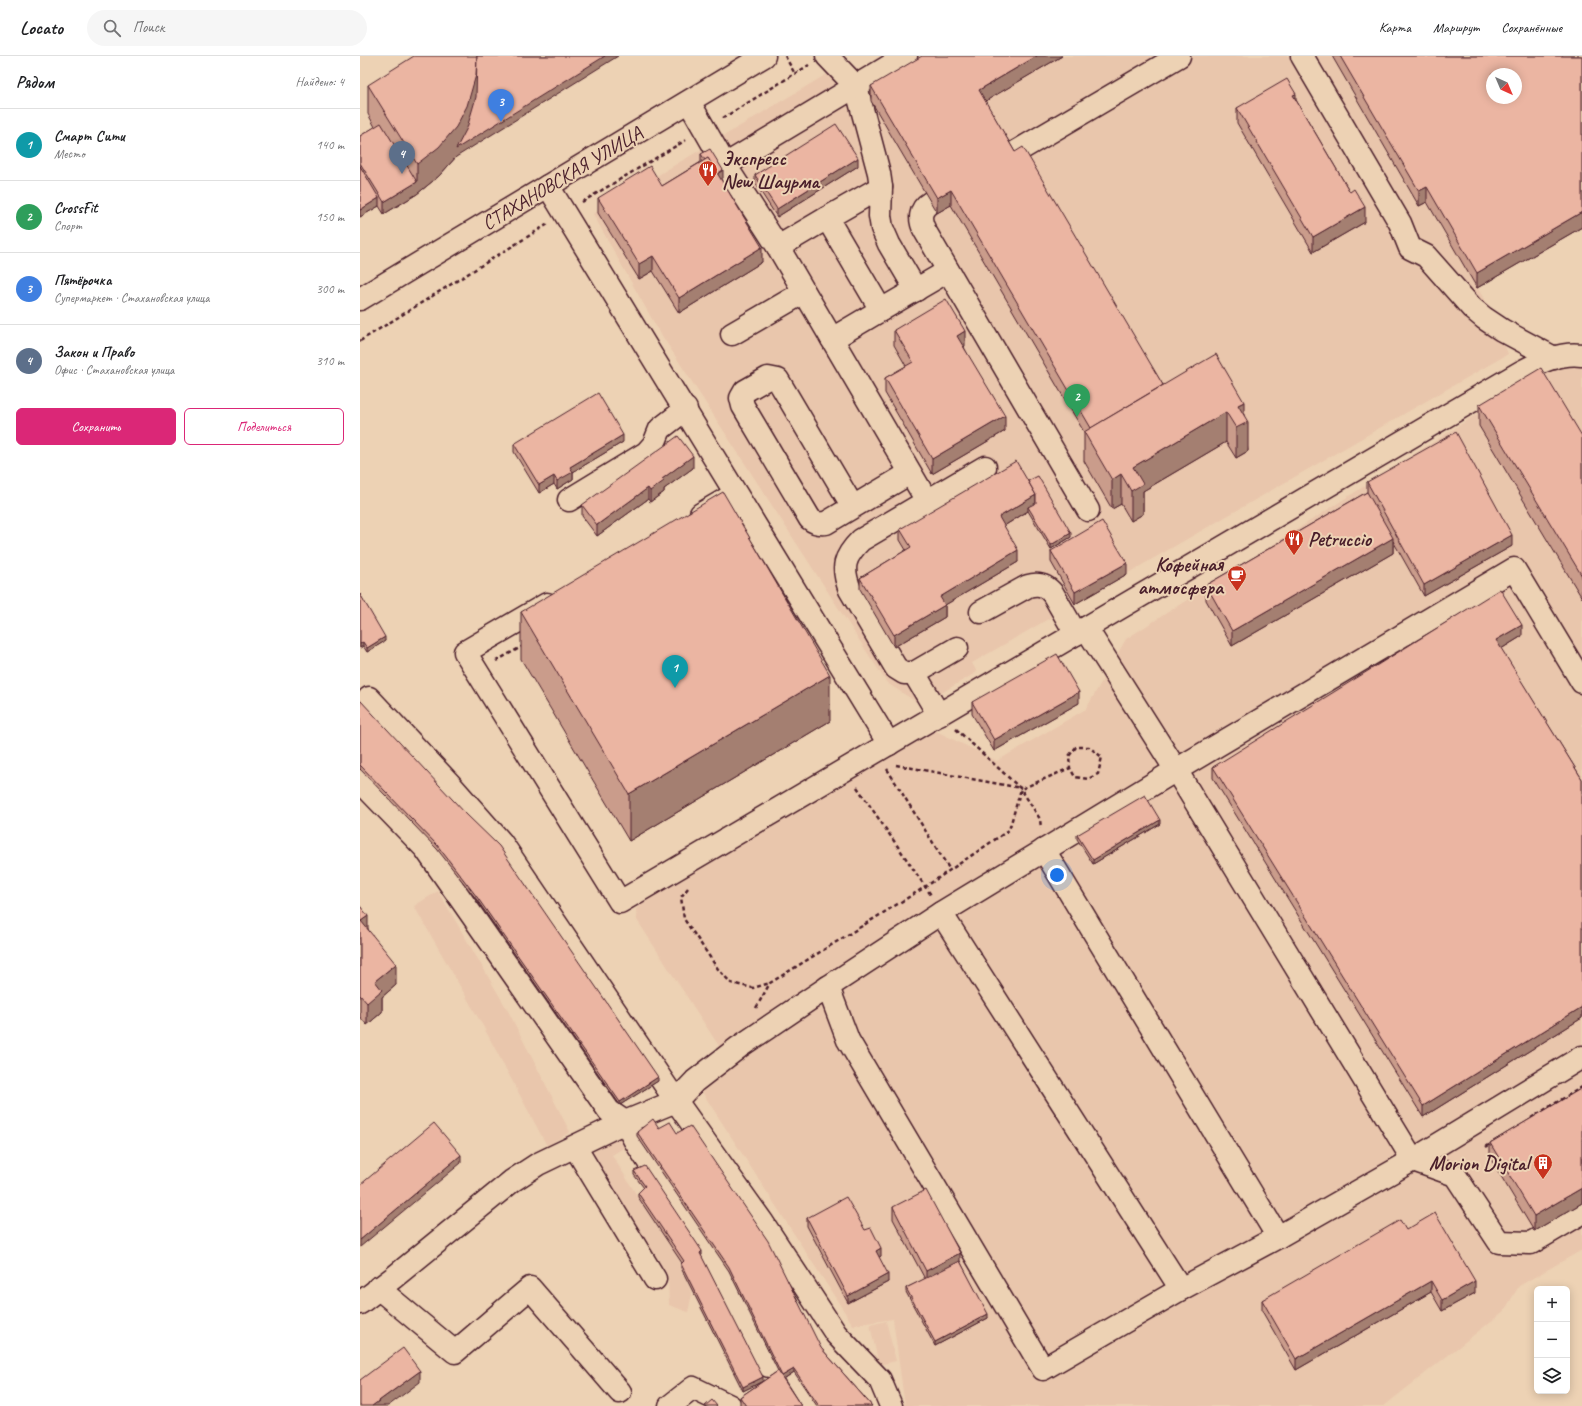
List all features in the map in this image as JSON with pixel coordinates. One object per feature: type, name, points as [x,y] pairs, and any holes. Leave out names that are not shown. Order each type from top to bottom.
[{"type":"street","name":"СТАХАНОВСКАЯ УЛИЦА","points":[[360,299],[764,56]]},
{"type":"street","points":[[827,56],[845,74],[854,86],[860,102],[879,173],[881,187],[880,216],[882,228],[889,244],[916,290]]},
{"type":"street","points":[[725,165],[906,56]]},
{"type":"street","points":[[1009,156],[1178,56]]},
{"type":"street","points":[[1302,56],[1400,223],[1410,248],[1426,256],[1469,304],[1484,318],[1502,330],[1554,358]]},
{"type":"street","points":[[689,102],[725,165],[778,247],[927,501]]},
{"type":"street","points":[[548,186],[686,409],[888,757]]},
{"type":"street","points":[[778,247],[881,187]]},
{"type":"street","points":[[930,202],[925,205],[921,214],[922,225],[1088,510]]},
{"type":"street","points":[[827,218],[881,310]]},
{"type":"street","points":[[832,339],[948,271]]},
{"type":"street","points":[[732,334],[804,292]]},
{"type":"street","points":[[566,593],[465,652],[620,902],[846,769],[888,757],[941,719],[1081,631],[1514,376],[1561,355],[1582,355]]},
{"type":"street","points":[[853,507],[778,380],[768,378],[745,391],[742,398],[743,406],[810,519],[816,523],[826,523],[853,507],[910,473]]},
{"type":"street","points":[[569,500],[646,452],[654,444],[660,429],[686,409]]},
{"type":"street","points":[[957,648],[914,673],[904,674],[896,668],[850,590],[844,576],[845,562],[850,550],[861,540],[985,467]]},
{"type":"street","points":[[687,522],[735,494]]},
{"type":"street","points":[[360,1303],[512,1181],[538,1164],[625,1122],[676,1101],[695,1081],[735,1051],[828,987],[942,913],[1176,770],[1514,569],[1582,682]]},
{"type":"street","points":[[981,612],[1028,586],[1035,584],[1043,585],[1053,594],[1081,631],[1176,770],[1412,1160],[1455,1175],[1499,1242],[1531,1243],[1582,1213]]},
{"type":"street","points":[[914,673],[941,719]]},
{"type":"street","points":[[369,698],[449,783],[501,842],[676,1101],[763,1223],[836,1334],[880,1380],[891,1406]]},
{"type":"street","points":[[360,781],[425,848],[609,1111],[625,1122],[635,1141],[706,1249],[769,1366]]},
{"type":"street","points":[[1044,850],[1278,1237]]},
{"type":"street","points":[[942,913],[1181,1289]]},
{"type":"street","points":[[828,987],[848,1040],[1042,1369],[1181,1289],[1278,1237],[1412,1160],[1582,1057]]},
{"type":"street","points":[[575,1147],[655,1279]]},
{"type":"street","points":[[378,1288],[455,1352],[530,1288],[620,1392]]},
{"type":"street","points":[[670,1406],[693,1388],[730,1406]]},
{"type":"path","points":[[785,56],[795,74]]},
{"type":"path","points":[[360,341],[548,224]]},
{"type":"path","points":[[496,661],[523,645]]},
{"type":"path","points":[[941,719],[1022,788],[1040,819],[1044,850]]},
{"type":"path","points":[[1089,747],[1102,757],[1098,774],[1088,779],[1075,777],[1070,768],[1069,756],[1076,748],[1089,747]]},
{"type":"path","points":[[888,757],[1022,788],[1070,768]]},
{"type":"path","points":[[888,757],[950,870]]},
{"type":"path","points":[[846,769],[942,913]]},
{"type":"path","points":[[688,887],[682,897],[684,919],[718,969],[731,983],[753,988],[770,983],[925,887],[1009,830],[1022,788]]},
{"type":"path","points":[[756,1009],[770,983]]},
{"type":"path","points":[[1531,1119],[1582,1087]]},
{"type":"path","points":[[1486,1147],[1499,1139]]},
{"type":"shaded area","points":[[947,56],[1332,56],[1420,206],[1427,202],[1491,311],[1508,354],[972,663],[977,672],[921,705],[887,683],[657,328],[593,214],[832,71],[857,109]]},
{"type":"shaded area","points":[[1563,366],[1582,366],[1582,1250],[1519,1286],[1504,1311],[1384,1406],[905,1406],[893,1319],[853,1325],[695,1081],[719,1046],[637,920],[636,910],[640,903],[930,728],[997,761],[1086,709],[1126,639],[1494,403],[1529,370]]},
{"type":"shaded area","points":[[438,891],[507,1009],[570,1132],[547,1146],[483,1026],[414,906]]},
{"type":"shaded area","points":[[624,1134],[630,1144],[612,1155],[638,1197],[684,1265],[681,1268],[692,1294],[688,1312],[669,1305],[668,1276],[589,1154]]},
{"type":"shaded area","points":[[886,1321],[896,1361],[879,1365],[870,1325]]},
{"type":"building","points":[[414,56],[477,56],[476,75],[467,106],[456,127],[439,147],[417,164],[368,85]]},
{"type":"building","points":[[477,56],[605,56],[456,149],[467,128],[476,97]]},
{"type":"building","points":[[922,56],[1037,56],[979,90],[1015,152],[1023,147],[1163,385],[1091,428],[951,190],[937,198],[871,86]]},
{"type":"building","points":[[1340,56],[1582,56],[1582,212],[1477,273],[1427,187],[1419,191]]},
{"type":"building","points":[[1287,79],[1296,94],[1293,95],[1350,192],[1354,189],[1365,207],[1313,237],[1237,108]]},
{"type":"building","points":[[381,123],[417,182],[384,202],[360,163],[360,136]]},
{"type":"building","points":[[836,124],[858,158],[777,209],[755,175]]},
{"type":"building","points":[[710,149],[723,170],[717,174],[708,158],[705,160],[701,154]]},
{"type":"building","points":[[708,158],[762,247],[679,298],[653,256],[639,264],[598,198],[650,166],[662,186]]},
{"type":"building","points":[[360,166],[379,198],[360,210]]},
{"type":"building","points":[[946,299],[965,331],[957,336],[1005,416],[932,459],[885,378],[913,362],[894,330]]},
{"type":"building","points":[[1216,354],[1244,402],[1238,405],[1248,422],[1236,428],[1226,412],[1133,467],[1143,484],[1131,491],[1121,474],[1112,480],[1084,432]]},
{"type":"building","points":[[1541,368],[1582,436],[1582,576],[1479,405]]},
{"type":"building","points":[[598,393],[623,435],[570,467],[573,472],[557,481],[554,476],[539,485],[514,444]]},
{"type":"building","points":[[1456,432],[1512,535],[1424,585],[1367,482]]},
{"type":"building","points":[[678,436],[693,456],[662,479],[664,481],[650,491],[648,488],[597,525],[582,505]]},
{"type":"building","points":[[1016,461],[1036,495],[999,517],[1018,550],[940,597],[945,605],[894,635],[860,578],[911,547],[900,529]]},
{"type":"building","points":[[1038,476],[1071,533],[1051,545],[1028,507],[1036,503],[1036,495],[1028,481]]},
{"type":"building","points":[[723,492],[830,675],[629,794],[521,612]]},
{"type":"building","points":[[1367,492],[1393,538],[1232,631],[1206,585]]},
{"type":"building","points":[[1102,521],[1127,563],[1075,592],[1051,551]]},
{"type":"building","points":[[1500,589],[1522,625],[1496,640],[1582,779],[1582,1007],[1423,1106],[1213,767]]},
{"type":"building","points":[[360,594],[385,637],[367,648],[363,642],[360,644]]},
{"type":"building","points":[[1057,654],[1079,692],[994,740],[972,702]]},
{"type":"building","points":[[360,700],[466,814],[499,846],[658,1077],[620,1102],[477,897],[437,845],[360,765]]},
{"type":"building","points":[[1145,795],[1160,820],[1093,860],[1077,835]]},
{"type":"building","points":[[360,906],[368,916],[361,921],[396,964],[375,981],[382,990],[367,1003],[360,995]]},
{"type":"building","name":"Morion Digital","points":[[1582,1088],[1582,1188],[1534,1216],[1490,1143]]},
{"type":"building","points":[[653,1119],[659,1128],[670,1122],[677,1133],[690,1126],[768,1241],[821,1348],[872,1406],[819,1406],[794,1369],[782,1376],[729,1267],[637,1132]]},
{"type":"building","points":[[434,1123],[461,1155],[360,1240],[360,1185]]},
{"type":"building","points":[[645,1166],[702,1251],[700,1253],[763,1377],[743,1387],[681,1264],[684,1261],[638,1193],[645,1186],[634,1171]]},
{"type":"building","points":[[926,1190],[960,1253],[926,1271],[893,1207]]},
{"type":"building","points":[[846,1197],[865,1230],[871,1228],[881,1248],[876,1251],[888,1274],[848,1296],[807,1218]]},
{"type":"building","points":[[1435,1213],[1475,1281],[1442,1300],[1431,1281],[1296,1359],[1262,1300],[1400,1220],[1406,1230]]},
{"type":"building","points":[[960,1261],[988,1314],[935,1342],[906,1288]]},
{"type":"building","points":[[403,1348],[420,1371],[372,1406],[360,1406],[360,1380]]},
{"type":"building","points":[[778,1371],[801,1406],[746,1406],[740,1397]]},
{"type":"building","points":[[712,1400],[717,1406],[705,1406]]},
{"type":"place","name":"Пятёрочка","points":[[501,122]]},
{"type":"place","name":"Закон и Право","points":[[402,174]]},
{"type":"place","name":"Экспресс New Шаурма","points":[[708,187]]},
{"type":"place","name":"CrossFit","points":[[1077,417]]},
{"type":"place","name":"Petruccio","points":[[1294,556]]},
{"type":"place","name":"Кофейная атмосфера","points":[[1237,592]]},
{"type":"place","name":"Смарт Сити","points":[[675,688]]},
{"type":"place","name":"Morion Digital","points":[[1543,1180]]}]
